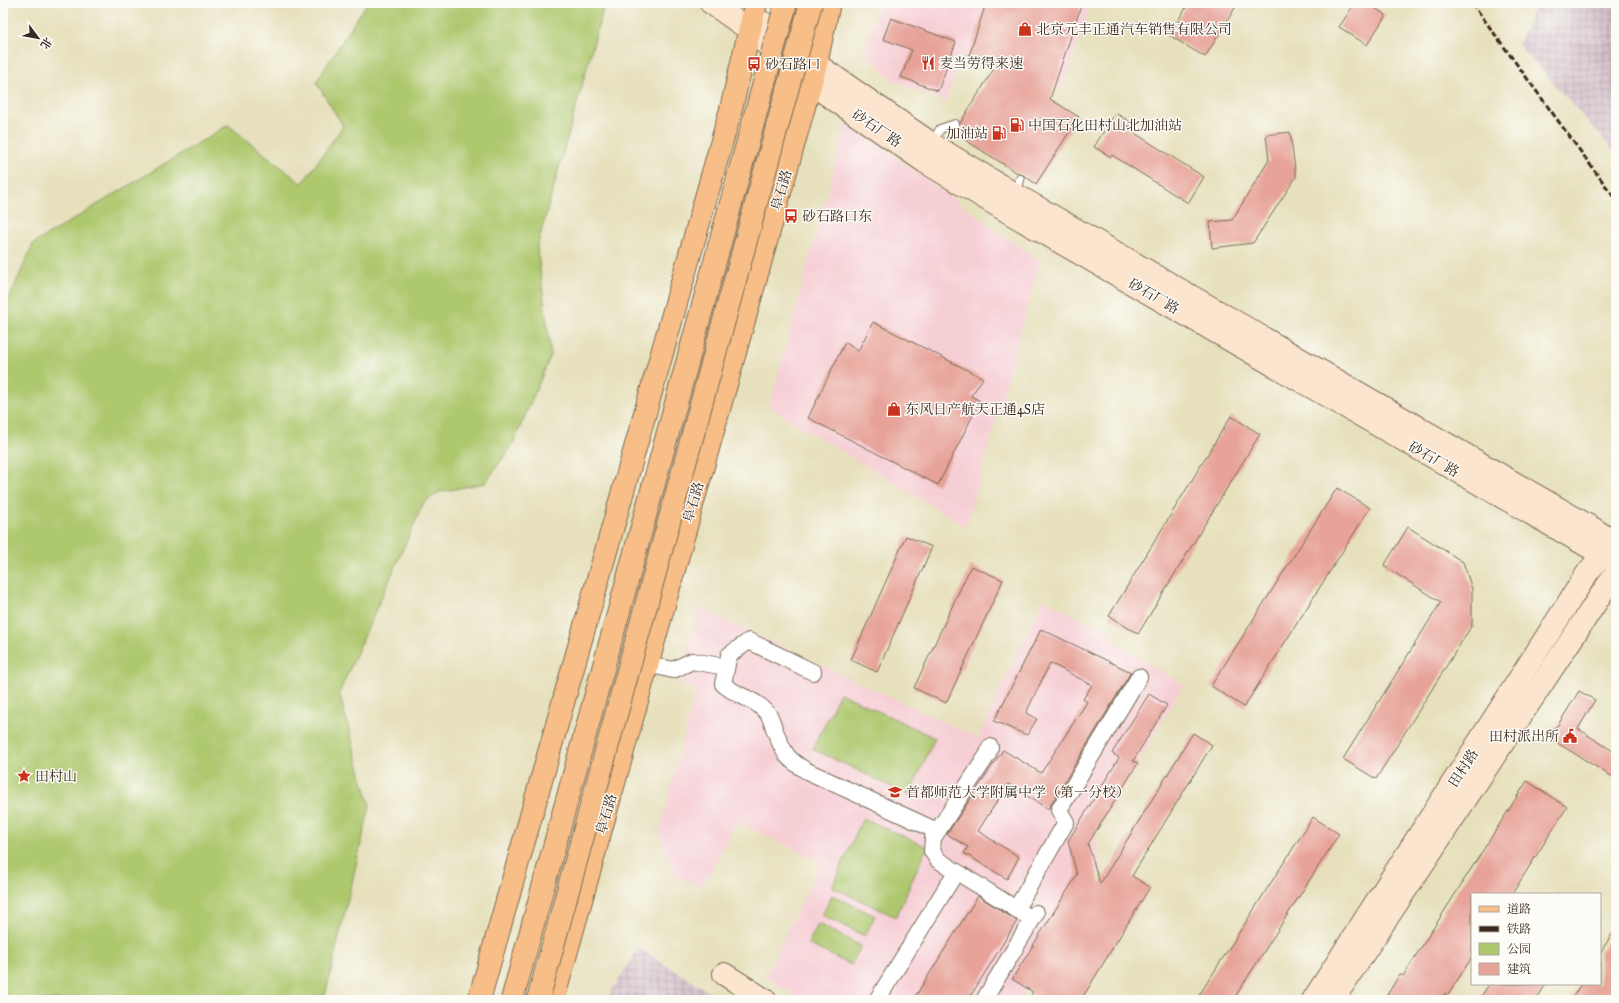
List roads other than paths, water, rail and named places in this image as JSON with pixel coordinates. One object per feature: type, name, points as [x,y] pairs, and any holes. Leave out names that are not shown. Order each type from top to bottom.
[{"type":"main road","points":[[512,1000],[786,3]]},
{"type":"main road","name":"阜石路","points":[[538,1000],[811,3]]},
{"type":"main road","name":"阜石路","points":[[553,1000],[813,74],[829,3]]},
{"type":"main road","points":[[479,1000],[731,109],[749,13]]},
{"type":"street","name":"砂石厂路","points":[[711,3],[749,13],[813,74],[925,162],[1013,215],[1613,547]]},
{"type":"street","name":"砂石厂路","points":[[813,74],[932,144],[1019,187],[1613,547]]},
{"type":"street","name":"田村路","points":[[1313,1000],[1588,572],[1613,547]]},
{"type":"street","name":"田村路","points":[[1333,1000],[1616,572]]},
{"type":"street","points":[[813,672],[749,641],[729,655],[723,684],[730,690],[756,702],[769,715],[783,750],[790,761],[807,771],[937,831]]},
{"type":"street","points":[[648,664],[673,670],[692,661],[726,667]]},
{"type":"street","points":[[1016,909],[1066,822],[1059,810],[1140,677]]},
{"type":"street","points":[[984,1000],[1034,916],[1016,909],[956,872],[938,860],[932,851],[933,838],[988,754],[990,747]]},
{"type":"street","points":[[877,1000],[956,872]]},
{"type":"street","points":[[724,974],[765,1000]]},
{"type":"lane","points":[[932,144],[940,129],[955,124]]},
{"type":"railway","points":[[1472,3],[1616,200]]},
{"type":"place","name":"北京元丰正通汽车销售有限公司","points":[[1025,29]]},
{"type":"place","name":"麦当劳得来速","points":[[928,63]]},
{"type":"place","name":"砂石路口","points":[[754,64]]},
{"type":"place","name":"中国石化田村山北加油站","points":[[1017,125]]},
{"type":"place","name":"加油站","points":[[999,133]]},
{"type":"place","name":"砂石路口东","points":[[791,216]]},
{"type":"place","name":"东风日产航天正通4S店","points":[[894,409]]},
{"type":"place","name":"田村派出所","points":[[1570,736]]},
{"type":"place","name":"田村山","points":[[24,776]]},
{"type":"place","name":"首都师范大学附属中学（第一分校）","points":[[895,792]]}]
